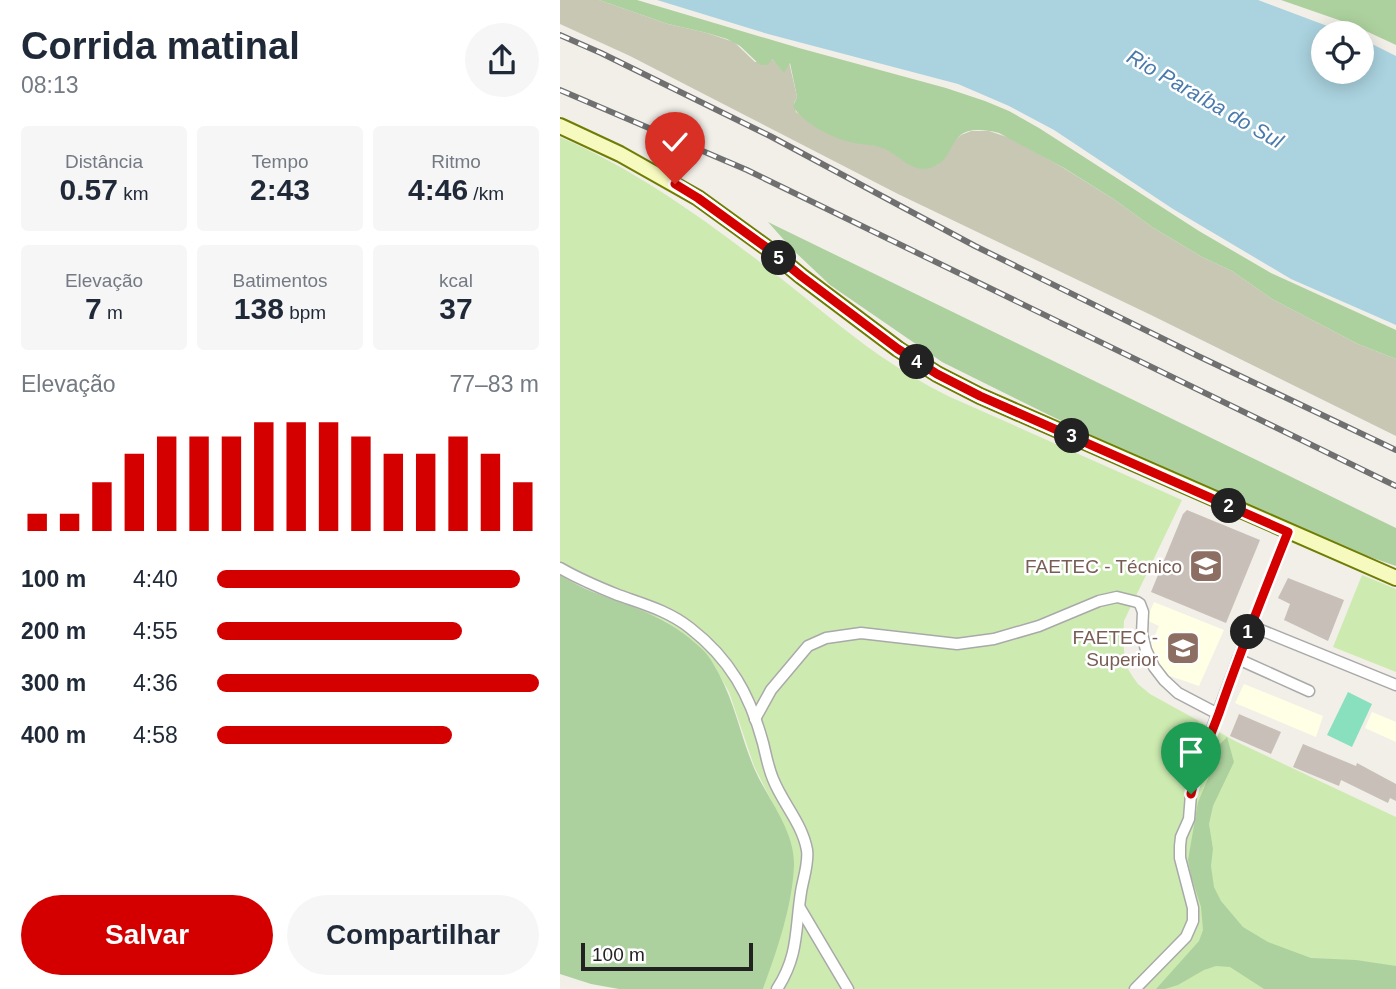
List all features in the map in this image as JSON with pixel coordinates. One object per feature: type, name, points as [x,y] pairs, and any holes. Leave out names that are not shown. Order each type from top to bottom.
[{"type":"main road","points":[[560,126],[620,154],[698,198],[878,334],[937,374],[980,396],[1396,578]]},
{"type":"street","points":[[1135,989],[1186,937],[1193,920],[1180,846],[1189,819],[1195,774],[1288,532]]},
{"type":"street","points":[[560,568],[598,587],[668,613],[708,644],[736,676],[755,719],[774,782],[798,822],[807,854],[792,961],[776,989]]},
{"type":"street","points":[[755,719],[771,690],[808,646],[827,638],[861,633],[957,644],[994,639],[1040,626],[1099,601],[1117,597],[1140,604],[1146,650],[1164,680],[1178,693],[1217,719]]},
{"type":"street","points":[[1251,626],[1396,685]]},
{"type":"street","points":[[1238,659],[1309,691]]},
{"type":"street","points":[[799,908],[848,989]]},
{"type":"shaded area","points":[[560,0],[599,0],[668,24],[707,33],[734,42],[755,62],[772,59],[784,72],[789,62],[797,97],[794,103],[796,112],[868,144],[882,147],[902,160],[937,165],[948,153],[953,142],[971,131],[989,131],[1010,138],[1062,167],[1202,257],[1232,271],[1272,299],[1358,344],[1396,359],[1396,436],[898,194],[630,56],[560,24]]},
{"type":"shaded area","name":"FAETEC - Superior","points":[[1154,602],[1224,630],[1199,686],[1141,666],[1159,626],[1146,620]]},
{"type":"shaded area","points":[[1244,684],[1323,716],[1316,737],[1235,703]]},
{"type":"shaded area","points":[[1372,712],[1396,722],[1396,742],[1365,728]]},
{"type":"green space","points":[[599,0],[637,0],[946,88],[1009,111],[1199,231],[1271,273],[1396,330],[1396,359],[1358,344],[1272,299],[1232,271],[1202,257],[1152,227],[1064,168],[999,133],[968,131],[960,136],[940,163],[930,168],[916,168],[882,148],[835,137],[803,118],[793,106],[797,97],[790,63],[784,73],[772,59],[768,65],[760,65],[740,46],[727,39],[668,24]]},
{"type":"green space","points":[[1281,0],[1396,0],[1396,45],[1374,35],[1374,21],[1341,21]]},
{"type":"green space","points":[[560,137],[648,183],[676,201],[867,346],[921,382],[1182,500],[1124,621],[1123,643],[1128,669],[1138,684],[1150,694],[1237,742],[1396,817],[1396,989],[763,989],[785,920],[794,865],[787,832],[754,766],[729,692],[703,650],[665,621],[591,591],[560,575]]},
{"type":"green space","points":[[768,222],[1396,528],[1396,566],[1200,487],[942,362],[830,285]]},
{"type":"green space","points":[[560,575],[676,628],[704,651],[719,674],[754,768],[785,828],[793,853],[793,882],[787,913],[763,989],[619,989],[560,974]]},
{"type":"green space","points":[[1362,575],[1396,589],[1396,672],[1333,647]]},
{"type":"green space","points":[[1348,692],[1372,704],[1352,747],[1327,735]]},
{"type":"green space","points":[[1227,737],[1234,762],[1213,806],[1209,824],[1214,887],[1221,901],[1243,927],[1268,942],[1311,958],[1356,960],[1396,966],[1396,989],[1264,989],[1230,967],[1216,966],[1178,985],[1156,989],[1199,941],[1203,930],[1201,907],[1188,860],[1198,802],[1210,774],[1215,749]]},
{"type":"water","name":"Rio Paraíba do Sul","points":[[657,0],[1258,0],[1314,21],[1311,21],[1311,84],[1374,84],[1374,45],[1396,56],[1396,325],[1291,279],[1173,209],[1054,130],[1009,106],[958,84],[768,34]]},
{"type":"building","name":"FAETEC - Técnico","points":[[1187,510],[1260,540],[1226,623],[1151,592]]},
{"type":"building","points":[[1288,578],[1344,600],[1328,641],[1284,620],[1290,604],[1278,598]]},
{"type":"building","points":[[1239,714],[1281,732],[1271,754],[1230,736]]},
{"type":"building","points":[[1303,744],[1356,766],[1357,763],[1396,784],[1396,801],[1390,798],[1388,803],[1341,780],[1339,786],[1293,767]]},
{"type":"railway","points":[[560,35],[770,136],[975,246],[1396,450]]},
{"type":"railway","points":[[560,90],[747,170],[1396,486]]},
{"type":"place","name":"FAETEC - Técnico","points":[[1206,566]]},
{"type":"place","name":"FAETEC - Superior","points":[[1183,648]]},
{"type":"route","points":[[675,184],[767,248],[898,349],[937,374],[980,396],[1288,532],[1203,751],[1191,794]]}]
